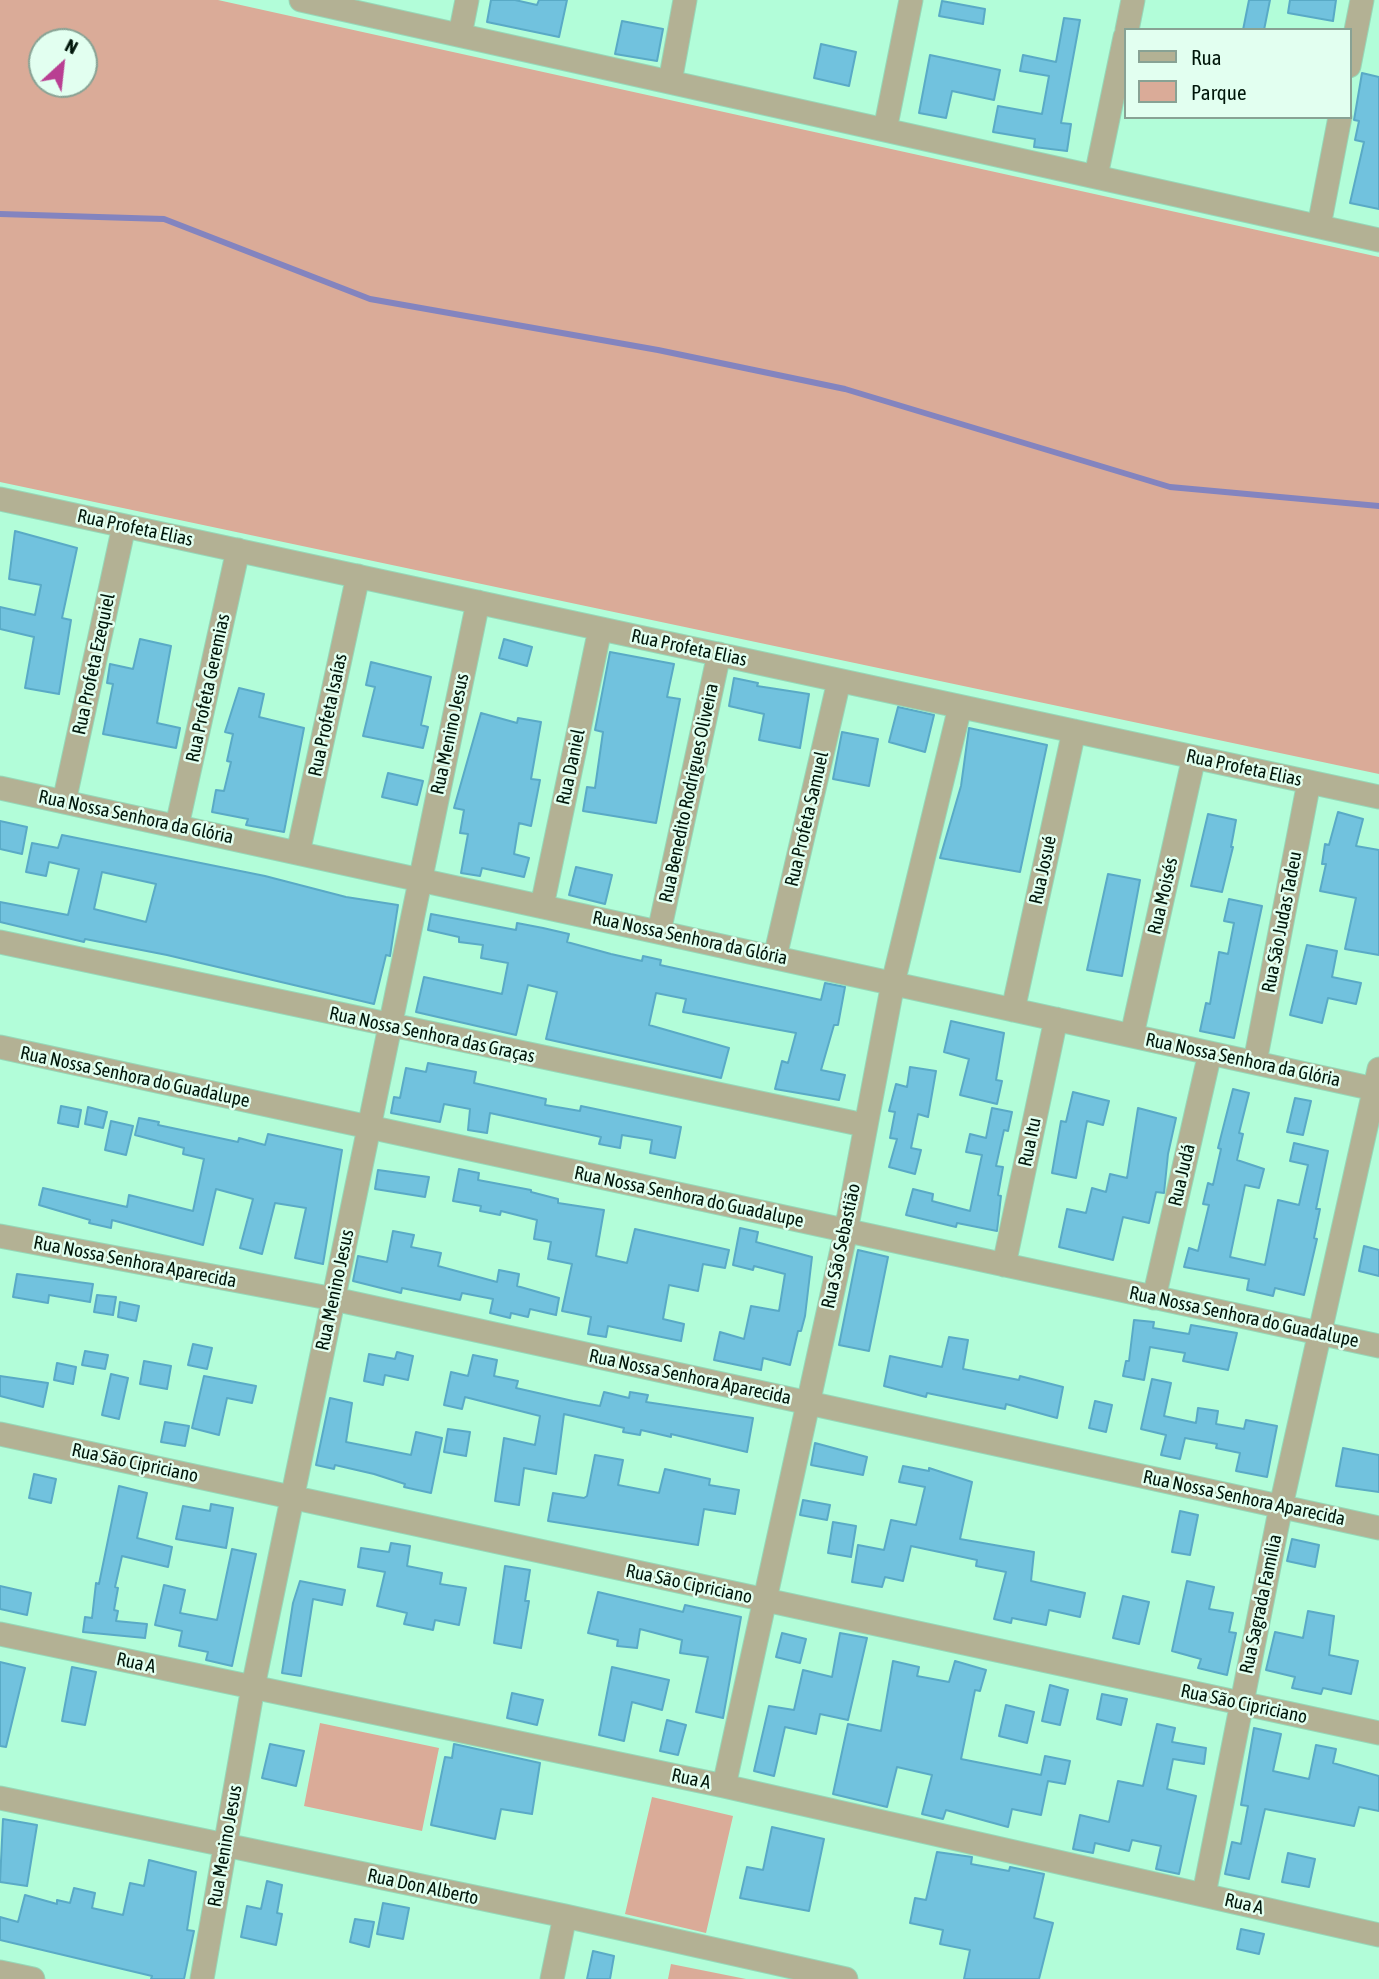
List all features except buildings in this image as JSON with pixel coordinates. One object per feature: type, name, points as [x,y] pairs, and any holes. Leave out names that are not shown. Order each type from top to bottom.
[{"type":"street","points":[[301,0],[1379,240]]},
{"type":"street","points":[[460,35],[467,0]]},
{"type":"street","points":[[670,82],[685,0]]},
{"type":"street","points":[[885,130],[911,0]]},
{"type":"street","points":[[1127,28],[1133,0]]},
{"type":"street","points":[[1351,56],[1362,0]]},
{"type":"street","points":[[1096,176],[1124,42]]},
{"type":"street","points":[[1319,226],[1340,119]]},
{"type":"street","name":"Rua Profeta Elias","points":[[1,504],[238,550],[1379,797]]},
{"type":"street","name":"Rua Profeta Ezequiel","points":[[64,802],[124,526]]},
{"type":"street","name":"Rua Profeta Geremias","points":[[177,826],[238,550]]},
{"type":"street","name":"Rua Profeta Isaías","points":[[298,853],[358,576]]},
{"type":"street","name":"Rua Menino Jesus","points":[[202,1979],[254,1687],[478,602]]},
{"type":"street","name":"Rua Daniel","points":[[541,906],[600,629]]},
{"type":"street","name":"Rua Benedito Rodrigues Oliveira","points":[[659,932],[719,654]]},
{"type":"street","name":"Rua Profeta Samuel","points":[[775,957],[839,681]]},
{"type":"street","name":"Rua São Sebastião","points":[[724,1786],[846,1231],[893,983],[960,706]]},
{"type":"street","name":"Rua Josué","points":[[1013,1010],[1074,731]]},
{"type":"street","name":"Rua Moisés","points":[[1132,1035],[1194,757]]},
{"type":"street","name":"Rua São Judas Tadeu","points":[[1255,1062],[1309,782]]},
{"type":"street","name":"Rua Nossa Senhora da Glória","points":[[0,788],[1210,1053],[1378,1082]]},
{"type":"street","name":"Rua Nossa Senhora das Graças","points":[[0,942],[390,1027],[864,1125]]},
{"type":"street","name":"Rua Itu","points":[[1004,1265],[1056,1019]]},
{"type":"street","name":"Rua Nossa Senhora do Guadalupe","points":[[0,1047],[1379,1346]]},
{"type":"street","name":"Rua Judá","points":[[1154,1298],[1210,1053]]},
{"type":"street","name":"Rua Sagrada Família","points":[[1204,1894],[1281,1506],[1378,1082]]},
{"type":"street","name":"Rua Nossa Senhora Aparecida","points":[[0,1236],[334,1299],[1379,1528]]},
{"type":"street","name":"Rua São Cipriciano","points":[[0,1434],[1379,1733]]},
{"type":"street","name":"Rua A","points":[[0,1634],[724,1786],[1379,1935]]},
{"type":"street","name":"Rua Don Alberto","points":[[0,1798],[565,1916],[846,1979]]},
{"type":"street","points":[[552,1979],[565,1916]]},
{"type":"street","points":[[0,1972],[27,1978]]},
{"type":"green space","points":[[0,0],[218,0],[1379,257],[1379,774],[0,482]]},
{"type":"green space","points":[[320,1723],[439,1748],[422,1831],[304,1806]]},
{"type":"green space","points":[[652,1797],[733,1816],[706,1933],[625,1914]]},
{"type":"green space","points":[[671,1964],[746,1979],[668,1979]]},
{"type":"waterway","points":[[0,214],[164,219],[370,299],[658,350],[845,389],[1170,487],[1379,506]]}]
